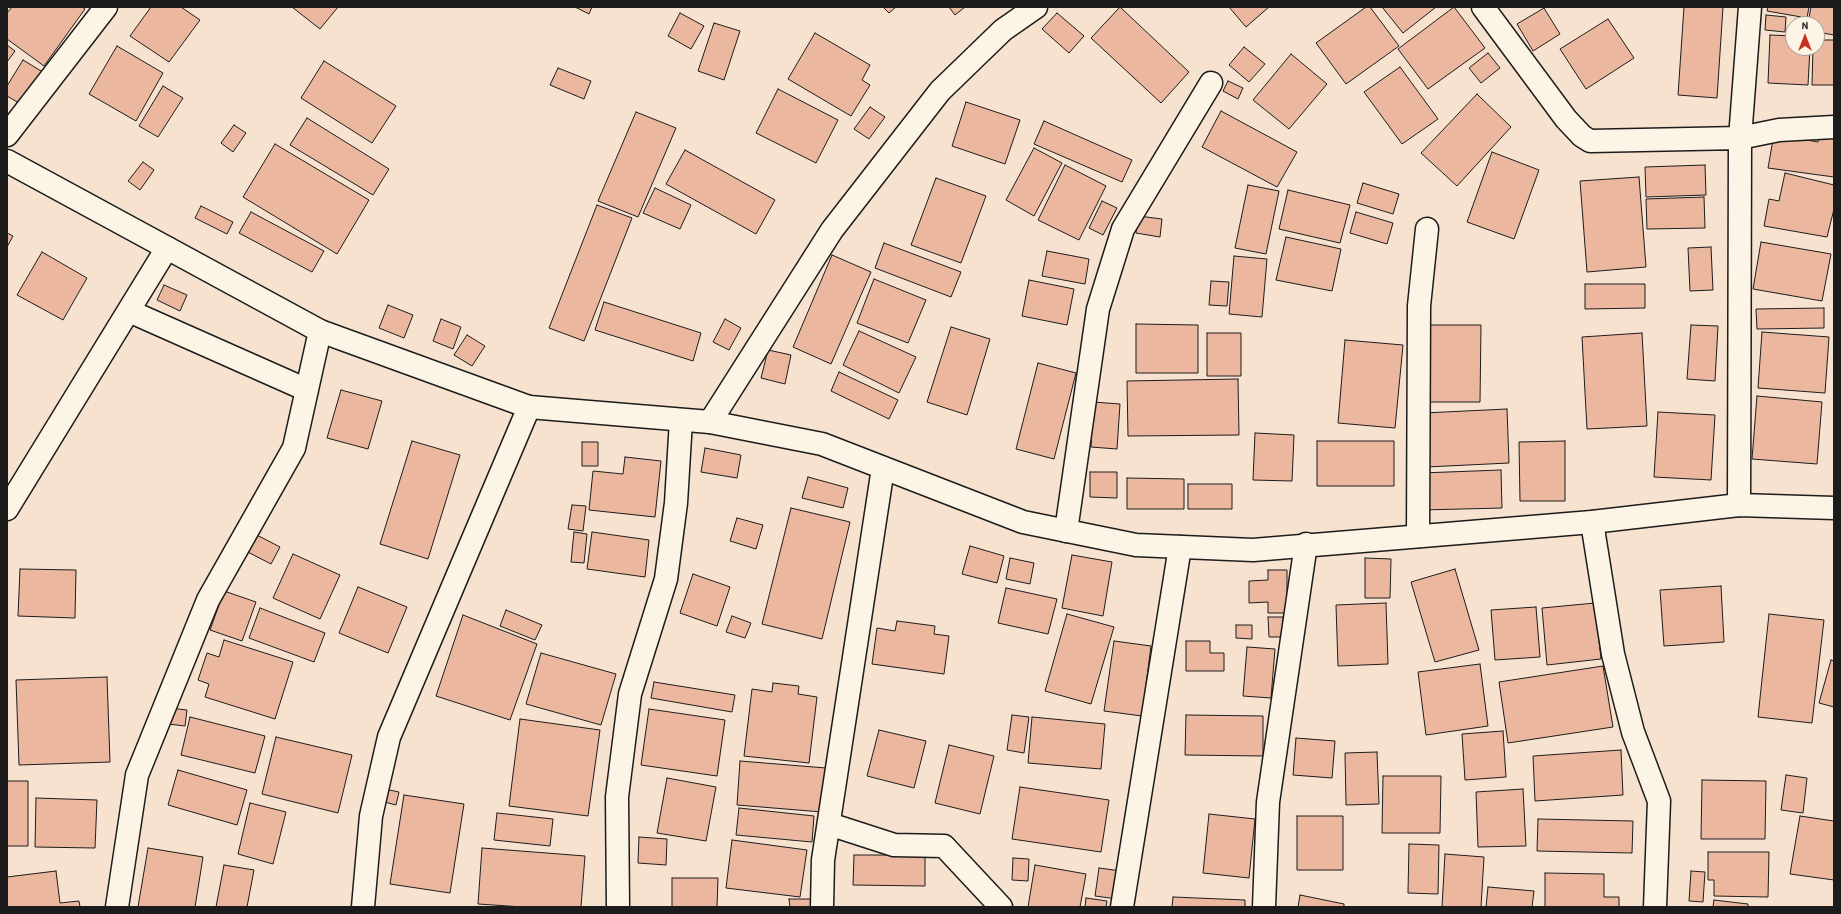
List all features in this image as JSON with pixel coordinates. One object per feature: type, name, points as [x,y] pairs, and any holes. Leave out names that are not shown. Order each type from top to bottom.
[{"type":"street","points":[[7,135],[106,7]]},
{"type":"street","points":[[710,422],[832,230],[940,91],[1002,30],[1036,7]]},
{"type":"street","points":[[1483,7],[1566,119],[1582,136],[1590,141],[1740,138],[1779,130],[1834,127]]},
{"type":"street","points":[[1739,505],[1740,138],[1750,7]]},
{"type":"street","points":[[1066,530],[1098,309],[1122,229],[1211,83]]},
{"type":"street","points":[[7,161],[320,331],[529,407],[710,422],[822,444],[1023,522],[1136,545],[1253,550],[1306,544],[1592,522],[1739,505],[1834,508]]},
{"type":"street","points":[[1418,536],[1419,306],[1427,229]]},
{"type":"street","points":[[7,509],[167,248]]},
{"type":"street","points":[[129,311],[307,390]]},
{"type":"street","points":[[117,907],[137,776],[208,600],[294,448],[320,331]]},
{"type":"street","points":[[363,907],[371,816],[390,737],[529,407]]},
{"type":"street","points":[[618,907],[617,797],[630,694],[666,579],[676,503],[681,420]]},
{"type":"street","points":[[822,907],[823,860],[883,468]]},
{"type":"street","points":[[1592,522],[1613,654],[1633,732],[1659,801],[1655,907]]},
{"type":"street","points":[[1264,907],[1268,802],[1306,544]]},
{"type":"street","points":[[1122,907],[1180,547]]},
{"type":"street","points":[[829,824],[894,845],[944,846],[1001,907]]},
{"type":"building","points":[[12,7],[82,7],[85,9],[44,66],[7,39],[7,13]]},
{"type":"building","points":[[151,7],[181,7],[200,20],[169,62],[130,36]]},
{"type":"building","points":[[292,7],[338,7],[320,29]]},
{"type":"building","points":[[575,7],[592,7],[589,14]]},
{"type":"building","points":[[883,7],[896,7],[889,13]]},
{"type":"building","points":[[949,7],[965,7],[955,15]]},
{"type":"building","points":[[1120,7],[1189,72],[1161,103],[1091,38]]},
{"type":"building","points":[[1229,7],[1269,7],[1246,27]]},
{"type":"building","points":[[1366,7],[1370,7],[1399,46],[1346,84],[1316,43]]},
{"type":"building","points":[[1382,7],[1436,7],[1403,33]]},
{"type":"building","points":[[1454,7],[1485,48],[1428,89],[1398,49]]},
{"type":"building","points":[[1684,7],[1723,7],[1717,98],[1678,95]]},
{"type":"building","points":[[1768,7],[1809,7],[1807,16],[1796,16],[1767,11]]},
{"type":"building","points":[[1811,7],[1834,7],[1834,35],[1825,33],[1825,16],[1809,16]]},
{"type":"building","points":[[1544,8],[1560,34],[1533,51],[1517,24]]},
{"type":"building","points":[[680,13],[704,26],[691,49],[668,36]]},
{"type":"building","points":[[1057,13],[1084,36],[1069,53],[1042,29]]},
{"type":"building","points":[[1766,15],[1785,17],[1785,32],[1765,30]]},
{"type":"building","points":[[1608,19],[1634,58],[1586,89],[1560,49]]},
{"type":"building","points":[[714,23],[740,31],[724,80],[698,71]]},
{"type":"building","points":[[815,33],[870,65],[862,80],[870,85],[851,116],[788,79]]},
{"type":"building","points":[[1770,35],[1785,36],[1785,56],[1810,56],[1808,85],[1768,83]]},
{"type":"building","points":[[1825,40],[1834,40],[1834,85],[1812,85],[1813,56],[1825,56]]},
{"type":"building","points":[[7,45],[15,51],[7,62]]},
{"type":"building","points":[[117,46],[163,73],[136,121],[89,94]]},
{"type":"building","points":[[1244,47],[1265,64],[1249,82],[1229,65]]},
{"type":"building","points":[[1488,53],[1500,68],[1481,83],[1469,68]]},
{"type":"building","points":[[1291,54],[1327,84],[1289,129],[1253,100]]},
{"type":"building","points":[[23,60],[46,74],[26,107],[7,96],[7,86]]},
{"type":"building","points":[[324,61],[396,106],[372,143],[301,98]]},
{"type":"building","points":[[1400,67],[1438,119],[1402,144],[1364,92]]},
{"type":"building","points":[[558,68],[591,81],[584,99],[550,85]]},
{"type":"building","points":[[1228,81],[1243,88],[1238,99],[1223,91]]},
{"type":"building","points":[[163,86],[183,98],[158,137],[139,126]]},
{"type":"building","points":[[778,89],[838,120],[816,163],[756,133]]},
{"type":"building","points":[[1477,94],[1511,127],[1457,186],[1421,153]]},
{"type":"building","points":[[966,102],[1020,120],[1005,164],[952,146]]},
{"type":"building","points":[[870,107],[885,117],[869,139],[854,129]]},
{"type":"building","points":[[1221,111],[1297,152],[1277,187],[1202,147]]},
{"type":"building","points":[[636,112],[676,128],[638,217],[598,201]]},
{"type":"building","points":[[307,118],[389,169],[373,195],[290,145]]},
{"type":"building","points":[[1044,121],[1132,160],[1122,182],[1034,144]]},
{"type":"building","points":[[234,125],[246,133],[233,152],[221,143]]},
{"type":"building","points":[[1820,131],[1834,134],[1834,177],[1768,168],[1774,134],[1818,142]]},
{"type":"building","points":[[275,144],[369,200],[337,254],[243,197]]},
{"type":"building","points":[[1034,148],[1062,163],[1034,216],[1006,200]]},
{"type":"building","points":[[685,150],[775,200],[756,234],[666,184]]},
{"type":"building","points":[[1492,152],[1539,170],[1514,239],[1467,222]]},
{"type":"building","points":[[143,162],[154,170],[140,190],[128,181]]},
{"type":"building","points":[[1065,165],[1106,186],[1079,240],[1038,220]]},
{"type":"building","points":[[1705,165],[1706,195],[1646,197],[1645,167]]},
{"type":"building","points":[[1785,173],[1834,185],[1834,209],[1827,237],[1764,226],[1769,199],[1779,201]]},
{"type":"building","points":[[1639,177],[1646,267],[1587,272],[1580,181]]},
{"type":"building","points":[[936,178],[986,196],[961,263],[911,245]]},
{"type":"building","points":[[1363,183],[1399,194],[1393,214],[1357,203]]},
{"type":"building","points":[[1248,185],[1279,191],[1266,254],[1235,248]]},
{"type":"building","points":[[655,188],[691,205],[680,229],[643,213]]},
{"type":"building","points":[[1288,190],[1350,205],[1340,243],[1279,229]]},
{"type":"building","points":[[1704,197],[1705,228],[1647,229],[1646,199]]},
{"type":"building","points":[[1102,201],[1117,208],[1103,235],[1089,228]]},
{"type":"building","points":[[597,205],[632,218],[584,341],[549,328]]},
{"type":"building","points":[[201,206],[233,222],[227,234],[195,218]]},
{"type":"building","points":[[251,212],[324,251],[312,272],[239,233]]},
{"type":"building","points":[[1356,212],[1393,223],[1387,244],[1350,233]]},
{"type":"building","points":[[1138,216],[1162,219],[1160,237],[1136,233]]},
{"type":"building","points":[[7,233],[13,236],[7,247]]},
{"type":"building","points":[[1286,237],[1341,249],[1332,291],[1276,280]]},
{"type":"building","points":[[1761,242],[1831,254],[1822,301],[1753,289]]},
{"type":"building","points":[[884,243],[961,272],[951,297],[875,268]]},
{"type":"building","points":[[1711,247],[1713,290],[1690,291],[1688,248]]},
{"type":"building","points":[[1047,251],[1089,259],[1085,284],[1042,276]]},
{"type":"building","points":[[42,252],[87,278],[63,320],[17,295]]},
{"type":"building","points":[[832,255],[871,272],[831,364],[793,347]]},
{"type":"building","points":[[1234,256],[1267,259],[1262,317],[1229,314]]},
{"type":"building","points":[[874,279],[926,300],[908,343],[857,323]]},
{"type":"building","points":[[1029,280],[1074,289],[1067,325],[1022,316]]},
{"type":"building","points":[[1211,281],[1229,282],[1227,306],[1209,305]]},
{"type":"building","points":[[1585,284],[1645,284],[1645,308],[1585,309]]},
{"type":"building","points":[[164,285],[187,295],[180,311],[157,300]]},
{"type":"building","points":[[604,302],[701,333],[693,361],[595,330]]},
{"type":"building","points":[[388,305],[413,315],[404,338],[379,328]]},
{"type":"building","points":[[1824,308],[1824,328],[1757,329],[1756,309]]},
{"type":"building","points":[[441,319],[461,327],[453,349],[433,341]]},
{"type":"building","points":[[725,319],[741,328],[729,350],[713,342]]},
{"type":"building","points":[[1136,324],[1198,325],[1198,373],[1136,373]]},
{"type":"building","points":[[1428,325],[1481,325],[1480,402],[1428,402]]},
{"type":"building","points":[[1691,325],[1718,326],[1715,381],[1687,379]]},
{"type":"building","points":[[951,327],[990,339],[967,415],[927,402]]},
{"type":"building","points":[[859,331],[916,357],[899,393],[843,365]]},
{"type":"building","points":[[1762,332],[1829,337],[1825,393],[1758,388]]},
{"type":"building","points":[[1207,333],[1241,333],[1241,376],[1207,376]]},
{"type":"building","points":[[1642,333],[1647,426],[1587,429],[1582,337]]},
{"type":"building","points":[[467,335],[485,346],[472,366],[454,355]]},
{"type":"building","points":[[1345,340],[1403,345],[1395,428],[1338,423]]},
{"type":"building","points":[[768,350],[791,355],[785,384],[761,378]]},
{"type":"building","points":[[1038,363],[1076,373],[1054,459],[1016,449]]},
{"type":"building","points":[[839,372],[898,400],[889,419],[831,391]]},
{"type":"building","points":[[1238,379],[1239,435],[1128,436],[1127,381]]},
{"type":"building","points":[[341,390],[382,401],[368,449],[327,438]]},
{"type":"building","points":[[1757,396],[1822,402],[1817,464],[1752,459]]},
{"type":"building","points":[[1093,402],[1120,404],[1117,449],[1091,447]]},
{"type":"building","points":[[1507,409],[1509,463],[1426,467],[1424,413]]},
{"type":"building","points":[[1658,412],[1715,415],[1711,480],[1654,477]]},
{"type":"building","points":[[1255,433],[1294,435],[1292,481],[1253,480]]},
{"type":"building","points":[[412,441],[460,455],[428,559],[380,544]]},
{"type":"building","points":[[1317,441],[1394,441],[1394,486],[1317,486]]},
{"type":"building","points":[[1565,441],[1565,501],[1520,501],[1519,442]]},
{"type":"building","points":[[582,442],[598,442],[598,466],[582,466]]},
{"type":"building","points":[[705,448],[741,455],[737,478],[701,472]]},
{"type":"building","points":[[625,457],[661,461],[655,517],[589,510],[593,471],[623,474]]},
{"type":"building","points":[[1501,470],[1502,508],[1422,510],[1421,473]]},
{"type":"building","points":[[1090,472],[1117,472],[1117,498],[1090,497]]},
{"type":"building","points":[[808,477],[848,488],[843,508],[802,498]]},
{"type":"building","points":[[1127,478],[1184,479],[1184,509],[1127,509]]},
{"type":"building","points":[[1188,484],[1232,484],[1232,509],[1188,509]]},
{"type":"building","points":[[572,505],[586,506],[583,531],[568,529]]},
{"type":"building","points":[[791,508],[850,522],[822,639],[762,624]]},
{"type":"building","points":[[737,518],[763,525],[756,549],[730,541]]},
{"type":"building","points":[[251,532],[280,547],[271,564],[242,549]]},
{"type":"building","points":[[574,532],[587,534],[584,563],[571,562]]},
{"type":"building","points":[[592,532],[649,540],[645,577],[587,569]]},
{"type":"building","points":[[970,546],[1004,556],[997,583],[962,574]]},
{"type":"building","points":[[293,554],[340,575],[320,619],[273,598]]},
{"type":"building","points":[[1072,555],[1112,562],[1103,616],[1062,608]]},
{"type":"building","points":[[1010,558],[1034,563],[1030,584],[1006,579]]},
{"type":"building","points":[[1365,558],[1391,559],[1390,598],[1365,598]]},
{"type":"building","points":[[20,569],[76,570],[75,618],[18,616]]},
{"type":"building","points":[[1455,569],[1479,650],[1435,662],[1411,582]]},
{"type":"building","points":[[1268,570],[1287,570],[1287,613],[1268,613],[1268,602],[1249,603],[1249,581],[1268,580]]},
{"type":"building","points":[[693,574],[730,587],[717,626],[680,613]]},
{"type":"building","points":[[1721,586],[1724,642],[1664,646],[1660,590]]},
{"type":"building","points":[[358,587],[407,607],[388,653],[339,633]]},
{"type":"building","points":[[1006,588],[1057,599],[1048,634],[998,623]]},
{"type":"building","points":[[224,591],[256,602],[242,641],[210,630]]},
{"type":"building","points":[[1386,603],[1388,664],[1338,666],[1336,605]]},
{"type":"building","points":[[1595,603],[1601,659],[1547,665],[1542,608]]},
{"type":"building","points":[[1536,607],[1540,657],[1495,660],[1491,610]]},
{"type":"building","points":[[260,608],[325,633],[314,662],[249,638]]},
{"type":"building","points":[[506,610],[542,625],[535,640],[500,626]]},
{"type":"building","points":[[1067,614],[1114,627],[1091,704],[1045,691]]},
{"type":"building","points":[[1769,614],[1824,620],[1812,723],[1758,717]]},
{"type":"building","points":[[463,615],[537,644],[510,720],[436,696]]},
{"type":"building","points":[[732,616],[751,623],[745,638],[726,632]]},
{"type":"building","points":[[1268,617],[1283,617],[1283,637],[1269,637]]},
{"type":"building","points":[[897,621],[935,626],[934,634],[949,636],[944,674],[872,664],[877,628],[895,631]]},
{"type":"building","points":[[1236,625],[1252,625],[1252,639],[1236,638]]},
{"type":"building","points":[[224,640],[293,662],[275,719],[205,697],[209,684],[198,680],[207,653],[219,657]]},
{"type":"building","points":[[1114,641],[1151,646],[1142,716],[1104,711]]},
{"type":"building","points":[[1186,641],[1210,641],[1210,653],[1224,653],[1224,671],[1186,671]]},
{"type":"building","points":[[1247,647],[1275,649],[1271,698],[1243,696]]},
{"type":"building","points":[[541,653],[616,674],[601,725],[526,704]]},
{"type":"building","points":[[1831,660],[1834,661],[1834,707],[1819,703]]},
{"type":"building","points":[[1480,664],[1488,726],[1426,735],[1418,672]]},
{"type":"building","points":[[1603,666],[1613,727],[1508,743],[1499,682]]},
{"type":"building","points":[[107,677],[110,762],[19,765],[16,680]]},
{"type":"building","points":[[654,682],[735,695],[732,712],[651,698]]},
{"type":"building","points":[[773,683],[799,686],[798,694],[817,697],[809,763],[744,756],[752,689],[772,692]]},
{"type":"building","points":[[170,708],[187,710],[185,726],[168,724]]},
{"type":"building","points":[[649,709],[725,720],[717,776],[641,765]]},
{"type":"building","points":[[1012,715],[1029,717],[1024,753],[1007,750]]},
{"type":"building","points":[[1186,715],[1263,716],[1263,756],[1185,755]]},
{"type":"building","points":[[190,717],[265,736],[255,773],[181,755]]},
{"type":"building","points":[[1032,717],[1105,724],[1101,769],[1028,763]]},
{"type":"building","points":[[520,719],[600,730],[588,816],[509,806]]},
{"type":"building","points":[[879,730],[926,741],[914,788],[867,776]]},
{"type":"building","points":[[1503,731],[1506,777],[1465,780],[1462,734]]},
{"type":"building","points":[[276,737],[352,755],[338,813],[262,794]]},
{"type":"building","points":[[1296,738],[1335,741],[1332,778],[1293,775]]},
{"type":"building","points":[[949,745],[994,756],[980,814],[935,803]]},
{"type":"building","points":[[1621,750],[1623,795],[1535,801],[1533,756]]},
{"type":"building","points":[[1377,752],[1379,804],[1346,805],[1345,753]]},
{"type":"building","points":[[740,761],[826,768],[822,812],[737,805]]},
{"type":"building","points":[[178,770],[247,790],[237,825],[168,805]]},
{"type":"building","points":[[1786,775],[1807,778],[1803,813],[1781,810]]},
{"type":"building","points":[[1383,776],[1441,776],[1440,833],[1382,833]]},
{"type":"building","points":[[667,778],[716,787],[706,841],[657,833]]},
{"type":"building","points":[[1702,780],[1766,781],[1765,839],[1701,839]]},
{"type":"building","points":[[7,781],[28,781],[28,846],[7,846]]},
{"type":"building","points":[[1020,787],[1109,800],[1101,852],[1012,839]]},
{"type":"building","points":[[380,788],[399,792],[396,805],[377,800]]},
{"type":"building","points":[[1523,789],[1526,846],[1478,847],[1476,792]]},
{"type":"building","points":[[404,795],[464,804],[450,893],[390,884]]},
{"type":"building","points":[[36,798],[97,800],[95,848],[35,847]]},
{"type":"building","points":[[250,803],[286,812],[273,864],[238,854]]},
{"type":"building","points":[[739,808],[814,816],[812,842],[736,835]]},
{"type":"building","points":[[497,813],[553,819],[550,846],[494,840]]},
{"type":"building","points":[[1209,814],[1255,819],[1249,878],[1203,873]]},
{"type":"building","points":[[1297,816],[1343,816],[1343,870],[1297,870]]},
{"type":"building","points":[[1800,816],[1834,821],[1834,880],[1790,874]]},
{"type":"building","points":[[1538,819],[1633,821],[1632,853],[1537,851]]},
{"type":"building","points":[[639,837],[667,839],[666,865],[638,863]]},
{"type":"building","points":[[732,840],[807,850],[800,897],[726,888]]},
{"type":"building","points":[[1409,844],[1439,845],[1438,894],[1408,893]]},
{"type":"building","points":[[148,848],[203,857],[195,907],[138,907]]},
{"type":"building","points":[[482,848],[585,856],[581,907],[523,907],[478,904]]},
{"type":"building","points":[[1708,852],[1769,852],[1768,897],[1714,896],[1714,880],[1708,880]]},
{"type":"building","points":[[1445,854],[1484,857],[1481,907],[1442,907]]},
{"type":"building","points":[[854,855],[925,855],[925,886],[853,885]]},
{"type":"building","points":[[1013,858],[1029,859],[1028,881],[1012,880]]},
{"type":"building","points":[[224,865],[254,870],[247,907],[216,907]]},
{"type":"building","points":[[1035,865],[1086,874],[1080,907],[1028,907]]},
{"type":"building","points":[[1099,868],[1121,871],[1117,899],[1095,896]]},
{"type":"building","points":[[56,871],[60,903],[79,901],[80,907],[7,907],[7,877]]},
{"type":"building","points":[[1691,871],[1705,872],[1703,902],[1689,901]]},
{"type":"building","points":[[1545,873],[1604,874],[1604,897],[1619,897],[1619,907],[1545,907]]},
{"type":"building","points":[[672,878],[718,878],[717,907],[672,907]]},
{"type":"building","points":[[1488,887],[1534,891],[1532,907],[1486,907]]},
{"type":"building","points":[[1300,895],[1344,904],[1344,907],[1298,907]]},
{"type":"building","points":[[1173,897],[1245,900],[1245,907],[1172,907]]},
{"type":"building","points":[[1086,898],[1107,901],[1106,907],[1085,907]]},
{"type":"building","points":[[789,899],[820,899],[820,907],[790,907]]},
{"type":"building","points":[[1714,900],[1748,904],[1748,907],[1713,907]]}]
